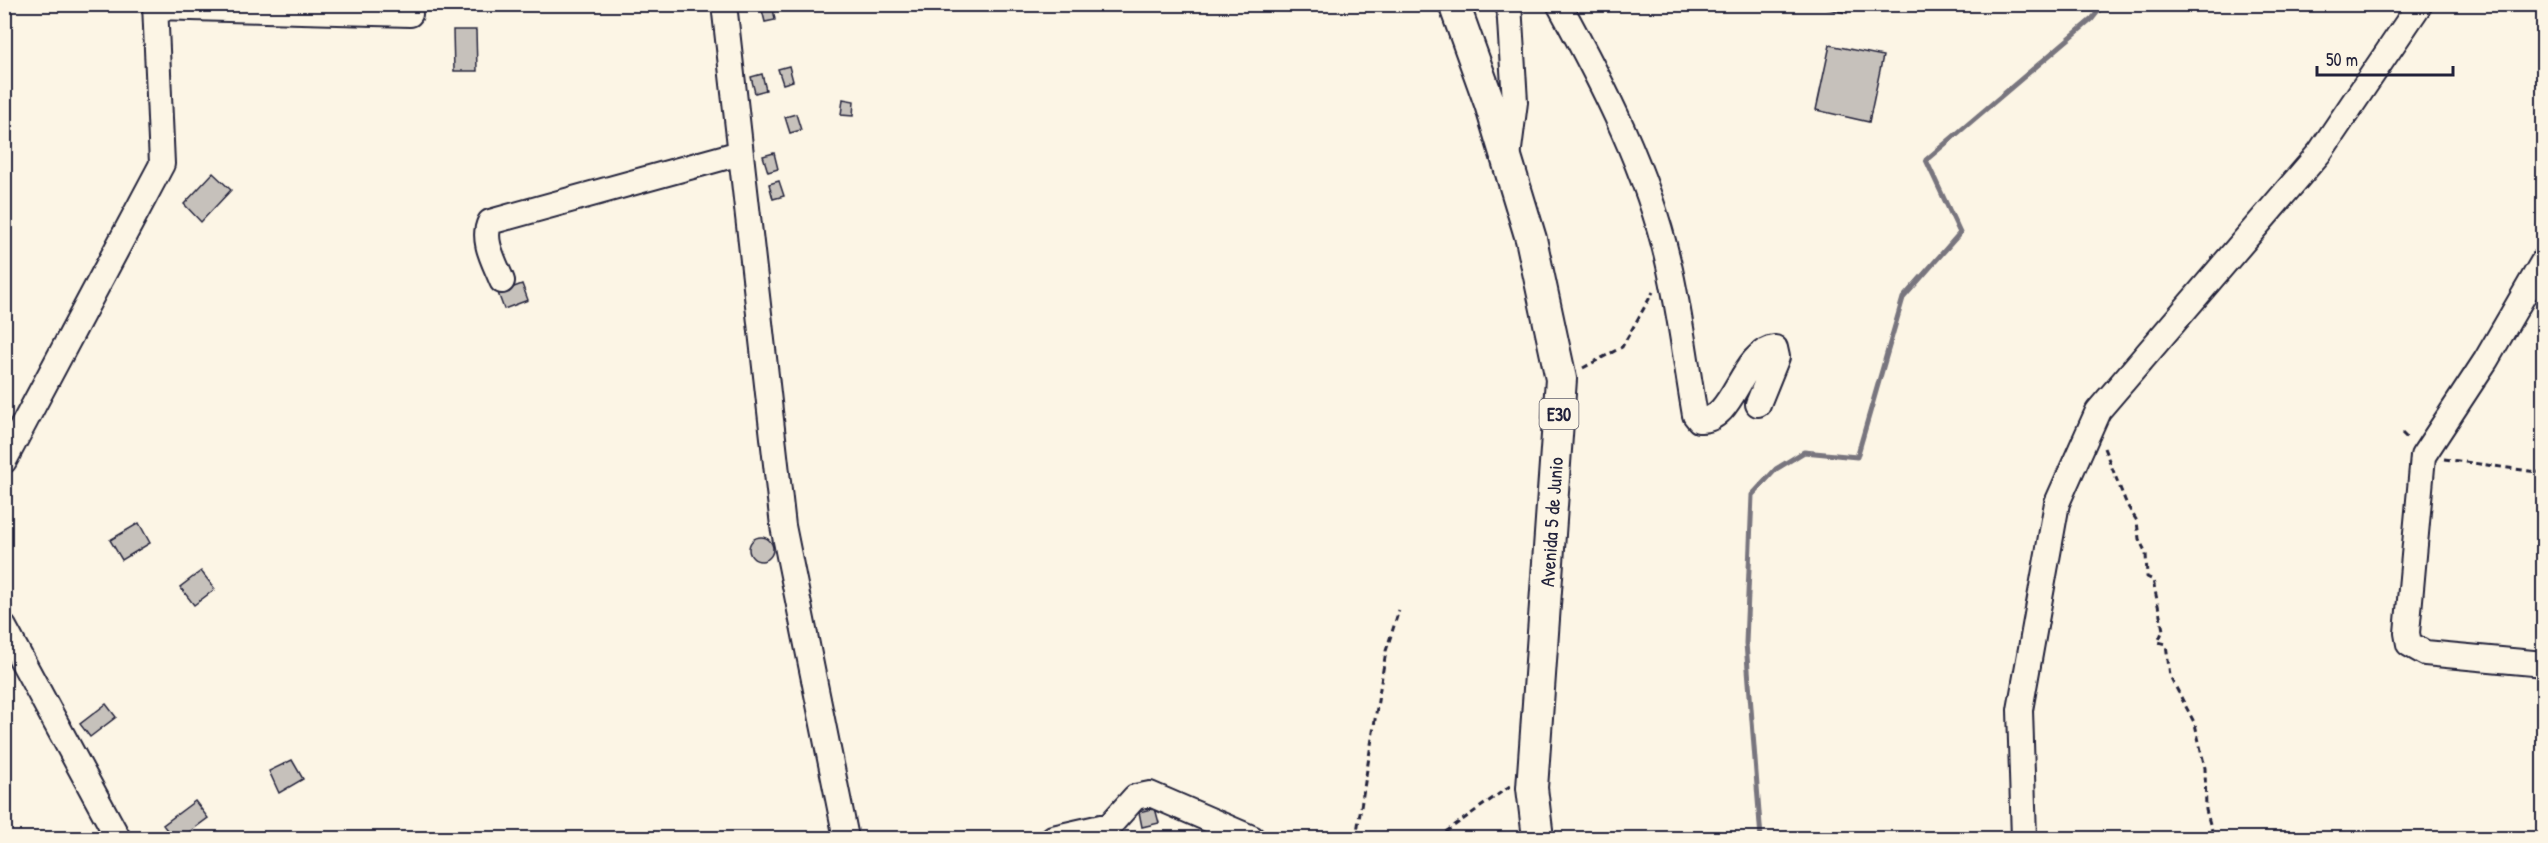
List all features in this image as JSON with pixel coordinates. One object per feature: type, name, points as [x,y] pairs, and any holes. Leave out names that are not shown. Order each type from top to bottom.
[{"type":"main road","name":"Avenida 5 de Junio","points":[[1454,4],[1508,161],[1531,239],[1561,379],[1532,788],[1538,838]]},
{"type":"street","points":[[724,4],[783,526],[846,838]]},
{"type":"street","points":[[1508,161],[1515,102],[1509,4]]},
{"type":"street","points":[[1559,4],[1604,86],[1644,180],[1668,261],[1695,415],[1699,420],[1711,418],[1731,397],[1754,360],[1762,352],[1775,348],[1777,357],[1758,404]]},
{"type":"street","points":[[2024,838],[2020,710],[2057,504],[2098,411],[2320,152],[2420,4]]},
{"type":"street","points":[[4,461],[162,164],[156,6],[410,14]]},
{"type":"street","points":[[502,281],[485,231],[490,222],[740,153]]},
{"type":"street","points":[[2544,260],[2486,360],[2423,456],[2407,633],[2409,644],[2425,653],[2544,664]]},
{"type":"street","points":[[4,627],[118,838]]},
{"type":"street","points":[[1053,838],[1110,825],[1135,797],[1150,794],[1252,838]]},
{"type":"path","points":[[1561,379],[1622,347],[1668,261]]},
{"type":"path","points":[[2094,421],[2127,505],[2137,521],[2139,539],[2146,553],[2147,577],[2153,580],[2163,630],[2158,642],[2166,644],[2170,676],[2195,724],[2205,768],[2206,810],[2214,838]]},
{"type":"path","points":[[2402,433],[2423,456],[2544,473]]},
{"type":"path","points":[[1356,838],[1386,651],[1399,610]]},
{"type":"path","points":[[1437,838],[1533,770]]},
{"type":"building","points":[[1807,4],[1848,4],[1847,13]]},
{"type":"building","points":[[773,8],[775,20],[765,22],[762,10]]},
{"type":"building","points":[[453,30],[476,30],[477,71],[454,71]]},
{"type":"building","points":[[1830,45],[1883,56],[1869,122],[1816,110]]},
{"type":"building","points":[[789,66],[793,81],[783,84],[778,69]]},
{"type":"building","points":[[762,74],[766,90],[755,93],[751,77]]},
{"type":"building","points":[[843,99],[854,101],[853,116],[841,115]]},
{"type":"building","points":[[796,114],[801,130],[790,133],[785,117]]},
{"type":"building","points":[[774,153],[778,169],[768,172],[763,156]]},
{"type":"building","points":[[213,173],[231,190],[201,222],[184,204]]},
{"type":"building","points":[[779,181],[784,196],[773,199],[769,184]]},
{"type":"building","points":[[522,284],[528,300],[504,309],[498,293]]},
{"type":"building","points":[[139,523],[150,543],[122,560],[110,540]]},
{"type":"building","points":[[761,537],[770,540],[773,549],[770,558],[761,561],[752,558],[749,549],[752,540]]},
{"type":"building","points":[[201,571],[215,589],[194,605],[180,587]]},
{"type":"building","points":[[106,704],[116,717],[90,737],[80,724]]},
{"type":"building","points":[[292,760],[303,779],[279,793],[269,771]]},
{"type":"building","points":[[195,801],[208,818],[181,838],[173,838],[163,825]]},
{"type":"building","points":[[1155,808],[1159,823],[1142,827],[1139,812]]},
{"type":"waterway","points":[[1761,838],[1746,643],[1752,495],[1776,469],[1804,452],[1857,457],[1903,298],[1960,233],[1926,160],[2092,19],[2104,4]]}]
